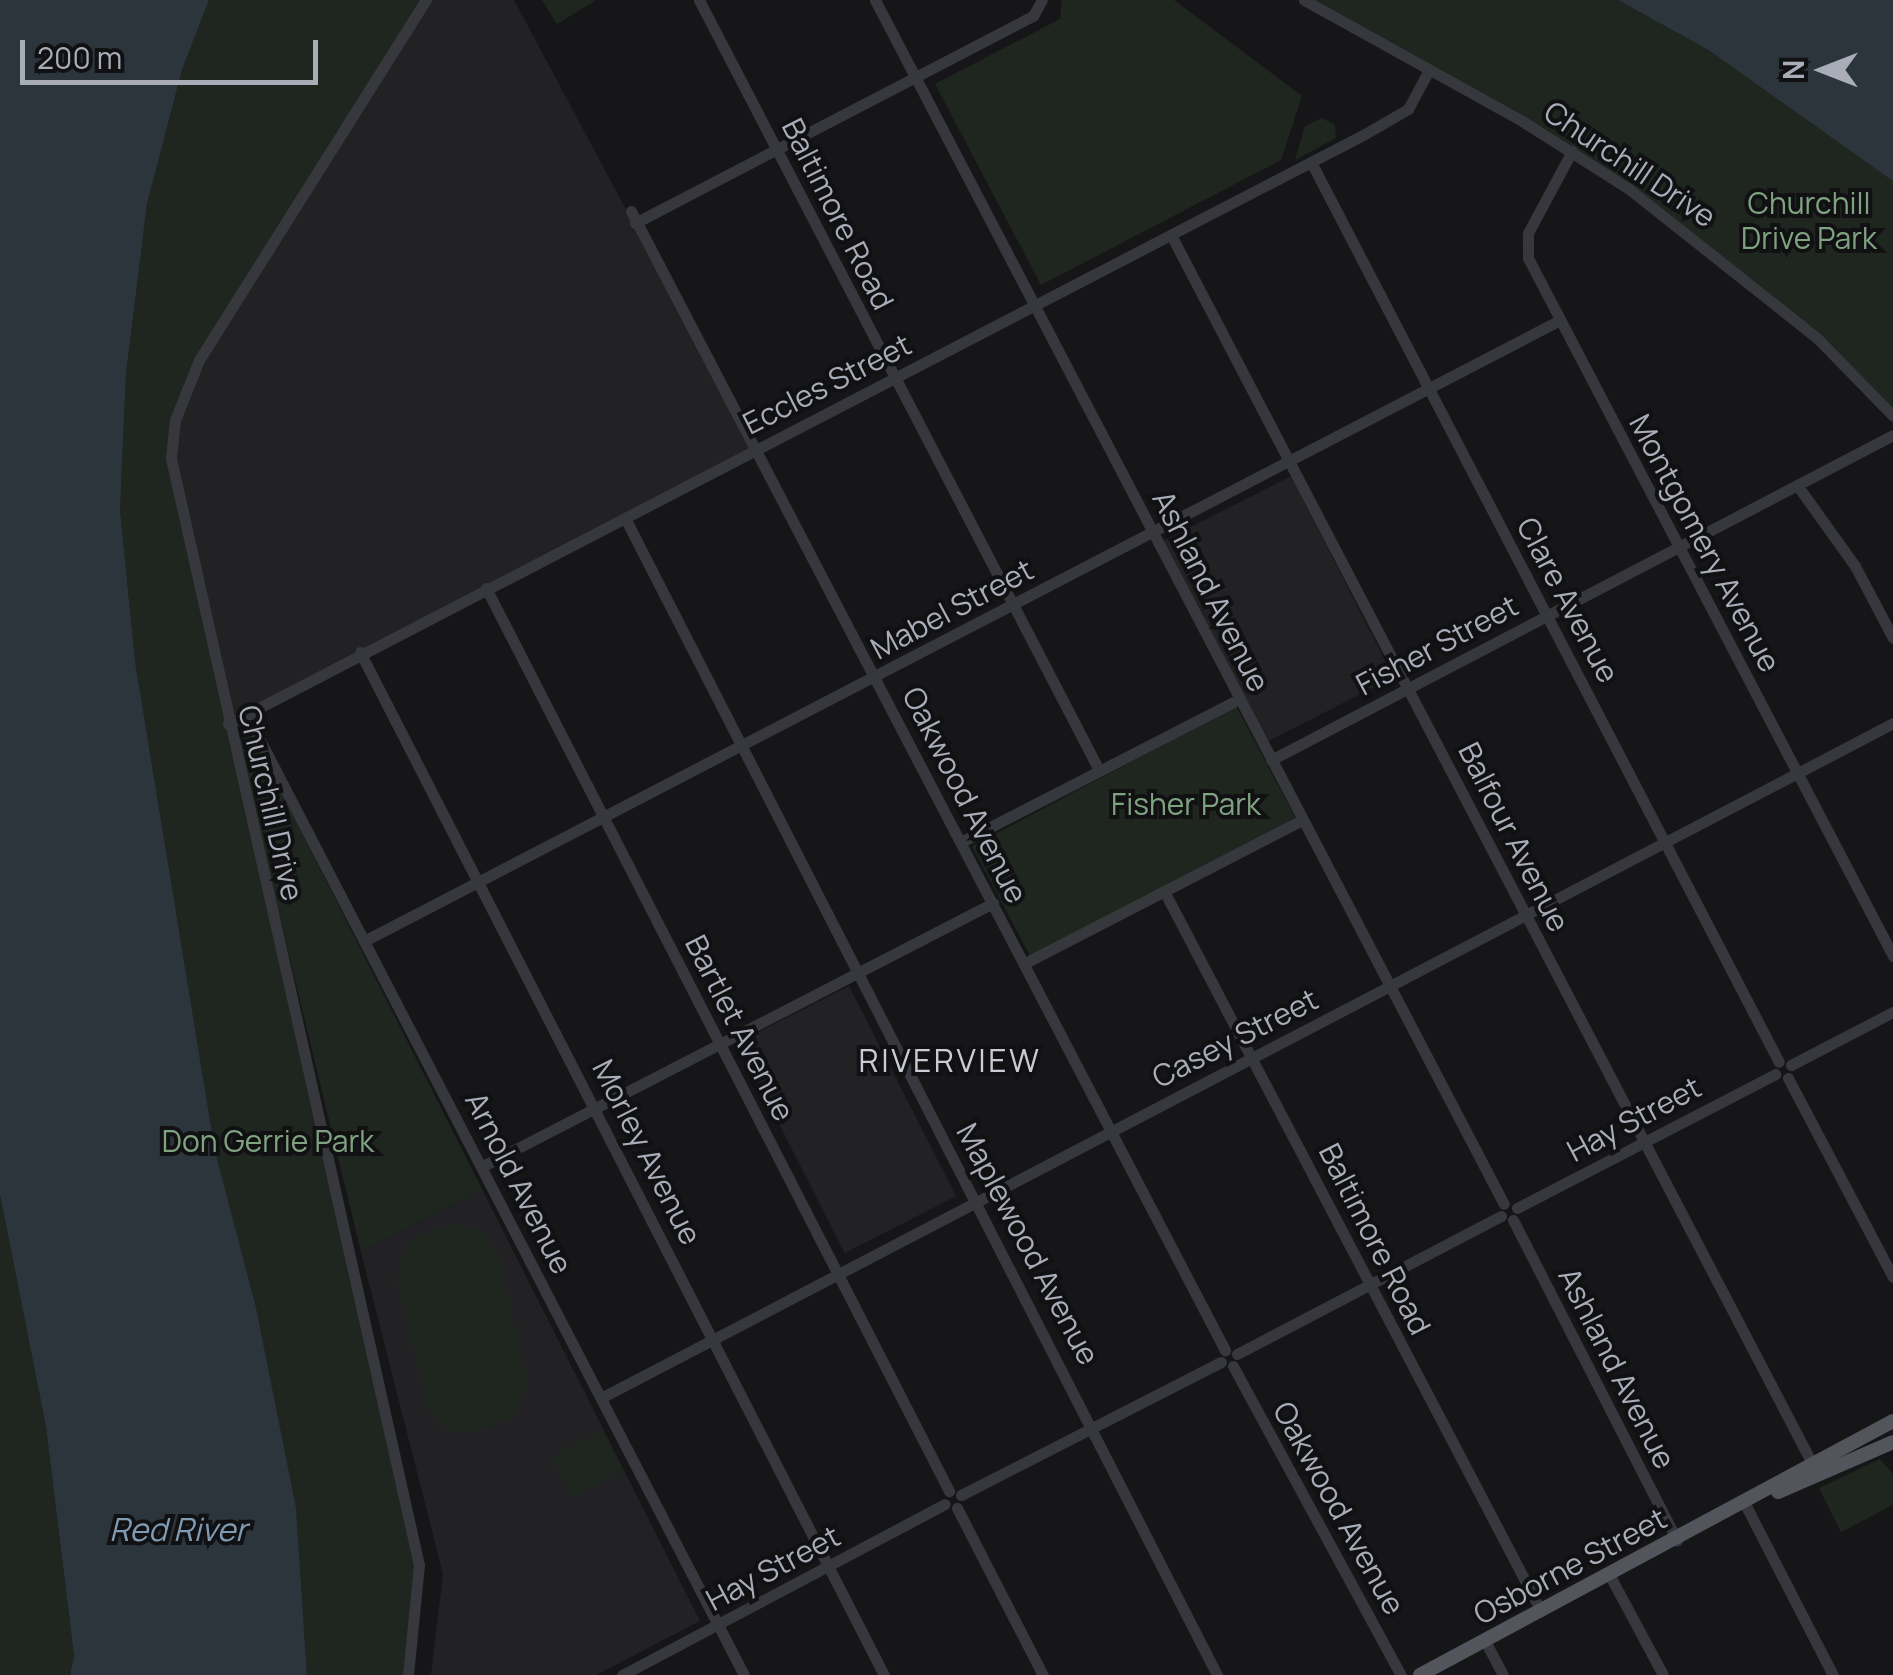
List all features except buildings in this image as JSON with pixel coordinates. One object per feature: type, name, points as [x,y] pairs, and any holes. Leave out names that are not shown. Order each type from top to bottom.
[{"type":"main road","name":"Osborne Street","points":[[1420,1675],[1745,1504],[1889,1422]]},
{"type":"main road","points":[[1889,1422],[1893,1441]]},
{"type":"main road","name":"Osborne Street","points":[[1745,1504],[1893,1441]]},
{"type":"street","name":"Churchill Drive","points":[[408,1675],[419,1565],[178,505],[174,420],[209,344],[426,0]]},
{"type":"street","name":"Baltimore Road","points":[[699,0],[1100,770]]},
{"type":"street","name":"Ashland Avenue","points":[[875,0],[1677,1540]]},
{"type":"street","name":"Churchill Drive","points":[[1304,0],[1572,151],[1743,275],[1893,416]]},
{"type":"street","points":[[779,154],[1033,16],[1042,2]]},
{"type":"street","name":"Eccles Street","points":[[228,724],[360,652],[1311,162],[1408,109],[1429,70]]},
{"type":"street","name":"Montgomery Avenue","points":[[1572,151],[1526,240],[1560,320],[1893,956]]},
{"type":"street","name":"Oakwood Avenue","points":[[779,154],[633,217],[1229,1358],[1401,1675]]},
{"type":"street","name":"Clare Avenue","points":[[1311,162],[1893,1277]]},
{"type":"street","name":"Balfour Avenue","points":[[1170,235],[1292,459],[1525,916],[1812,1463]]},
{"type":"street","name":"Mabel Street","points":[[366,940],[1560,320]]},
{"type":"street","name":"Fisher Street","points":[[1271,760],[1893,435]]},
{"type":"street","points":[[1796,485],[1855,566],[1893,638]]},
{"type":"street","name":"Maplewood Avenue","points":[[625,518],[1096,1427],[1217,1675]]},
{"type":"street","name":"Bartlet Avenue","points":[[486,588],[1043,1675]]},
{"type":"street","name":"Morley Avenue","points":[[360,652],[597,1107],[884,1675]]},
{"type":"street","points":[[961,842],[1239,699]]},
{"type":"street","name":"Arnold Avenue","points":[[247,715],[744,1675]]},
{"type":"street","name":"Casey Street","points":[[600,1398],[1893,723]]},
{"type":"street","points":[[1025,963],[1302,820]]},
{"type":"street","name":"Baltimore Road","points":[[1164,891],[1541,1612]]},
{"type":"street","points":[[483,1166],[860,975],[993,903]]},
{"type":"street","name":"Hay Street","points":[[622,1675],[1893,1012]]},
{"type":"street","points":[[1745,1504],[1833,1675]]},
{"type":"street","points":[[1610,1576],[1663,1675]]},
{"type":"street","points":[[1485,1641],[1502,1675]]},
{"type":"shaded area","points":[[426,0],[514,0],[754,449],[228,724],[172,439],[185,386]]},
{"type":"shaded area","points":[[1291,476],[1394,677],[1265,743],[1163,541]]},
{"type":"shaded area","points":[[849,986],[956,1196],[845,1253],[738,1043]]},
{"type":"shaded area","points":[[482,1189],[700,1621],[596,1675],[431,1675],[443,1574],[361,1252]]},
{"type":"green space","name":"Don Gerrie Park","points":[[209,0],[426,0],[199,360],[172,439],[419,1565],[408,1675],[307,1675],[296,1507],[256,1307],[215,1151],[135,661],[120,510],[126,374],[147,204],[182,70]]},
{"type":"green space","points":[[542,0],[596,0],[557,24]]},
{"type":"green space","points":[[1062,0],[1174,0],[1302,96],[1281,160],[1041,285],[935,84],[1060,19]]},
{"type":"green space","name":"Churchill Drive Park","points":[[1304,0],[1618,0],[1710,51],[1850,145],[1893,181],[1893,416],[1817,338],[1629,189]]},
{"type":"green space","points":[[1322,118],[1335,125],[1336,138],[1295,160],[1305,126]]},
{"type":"green space","name":"Fisher Park","points":[[1236,706],[1296,818],[1032,959],[972,846]]},
{"type":"green space","points":[[252,734],[482,1189],[361,1252],[241,758],[240,740]]},
{"type":"green space","points":[[0,1195],[46,1427],[74,1656],[70,1675],[0,1675]]},
{"type":"green space","points":[[447,1224],[475,1227],[497,1250],[527,1380],[523,1401],[511,1419],[466,1433],[447,1429],[429,1412],[397,1283],[405,1243]]},
{"type":"green space","points":[[601,1431],[622,1471],[573,1497],[552,1457]]},
{"type":"green space","points":[[1880,1459],[1893,1474],[1893,1505],[1841,1532],[1819,1488]]},
{"type":"water","name":"Red River","points":[[0,0],[209,0],[182,70],[147,204],[126,374],[120,510],[135,661],[215,1151],[256,1307],[296,1507],[307,1675],[70,1675],[74,1656],[46,1427],[0,1195]]},
{"type":"water","points":[[1618,0],[1893,0],[1893,181],[1710,51]]},
{"type":"district","name":"RIVERVIEW","points":[[950,1060]]}]
